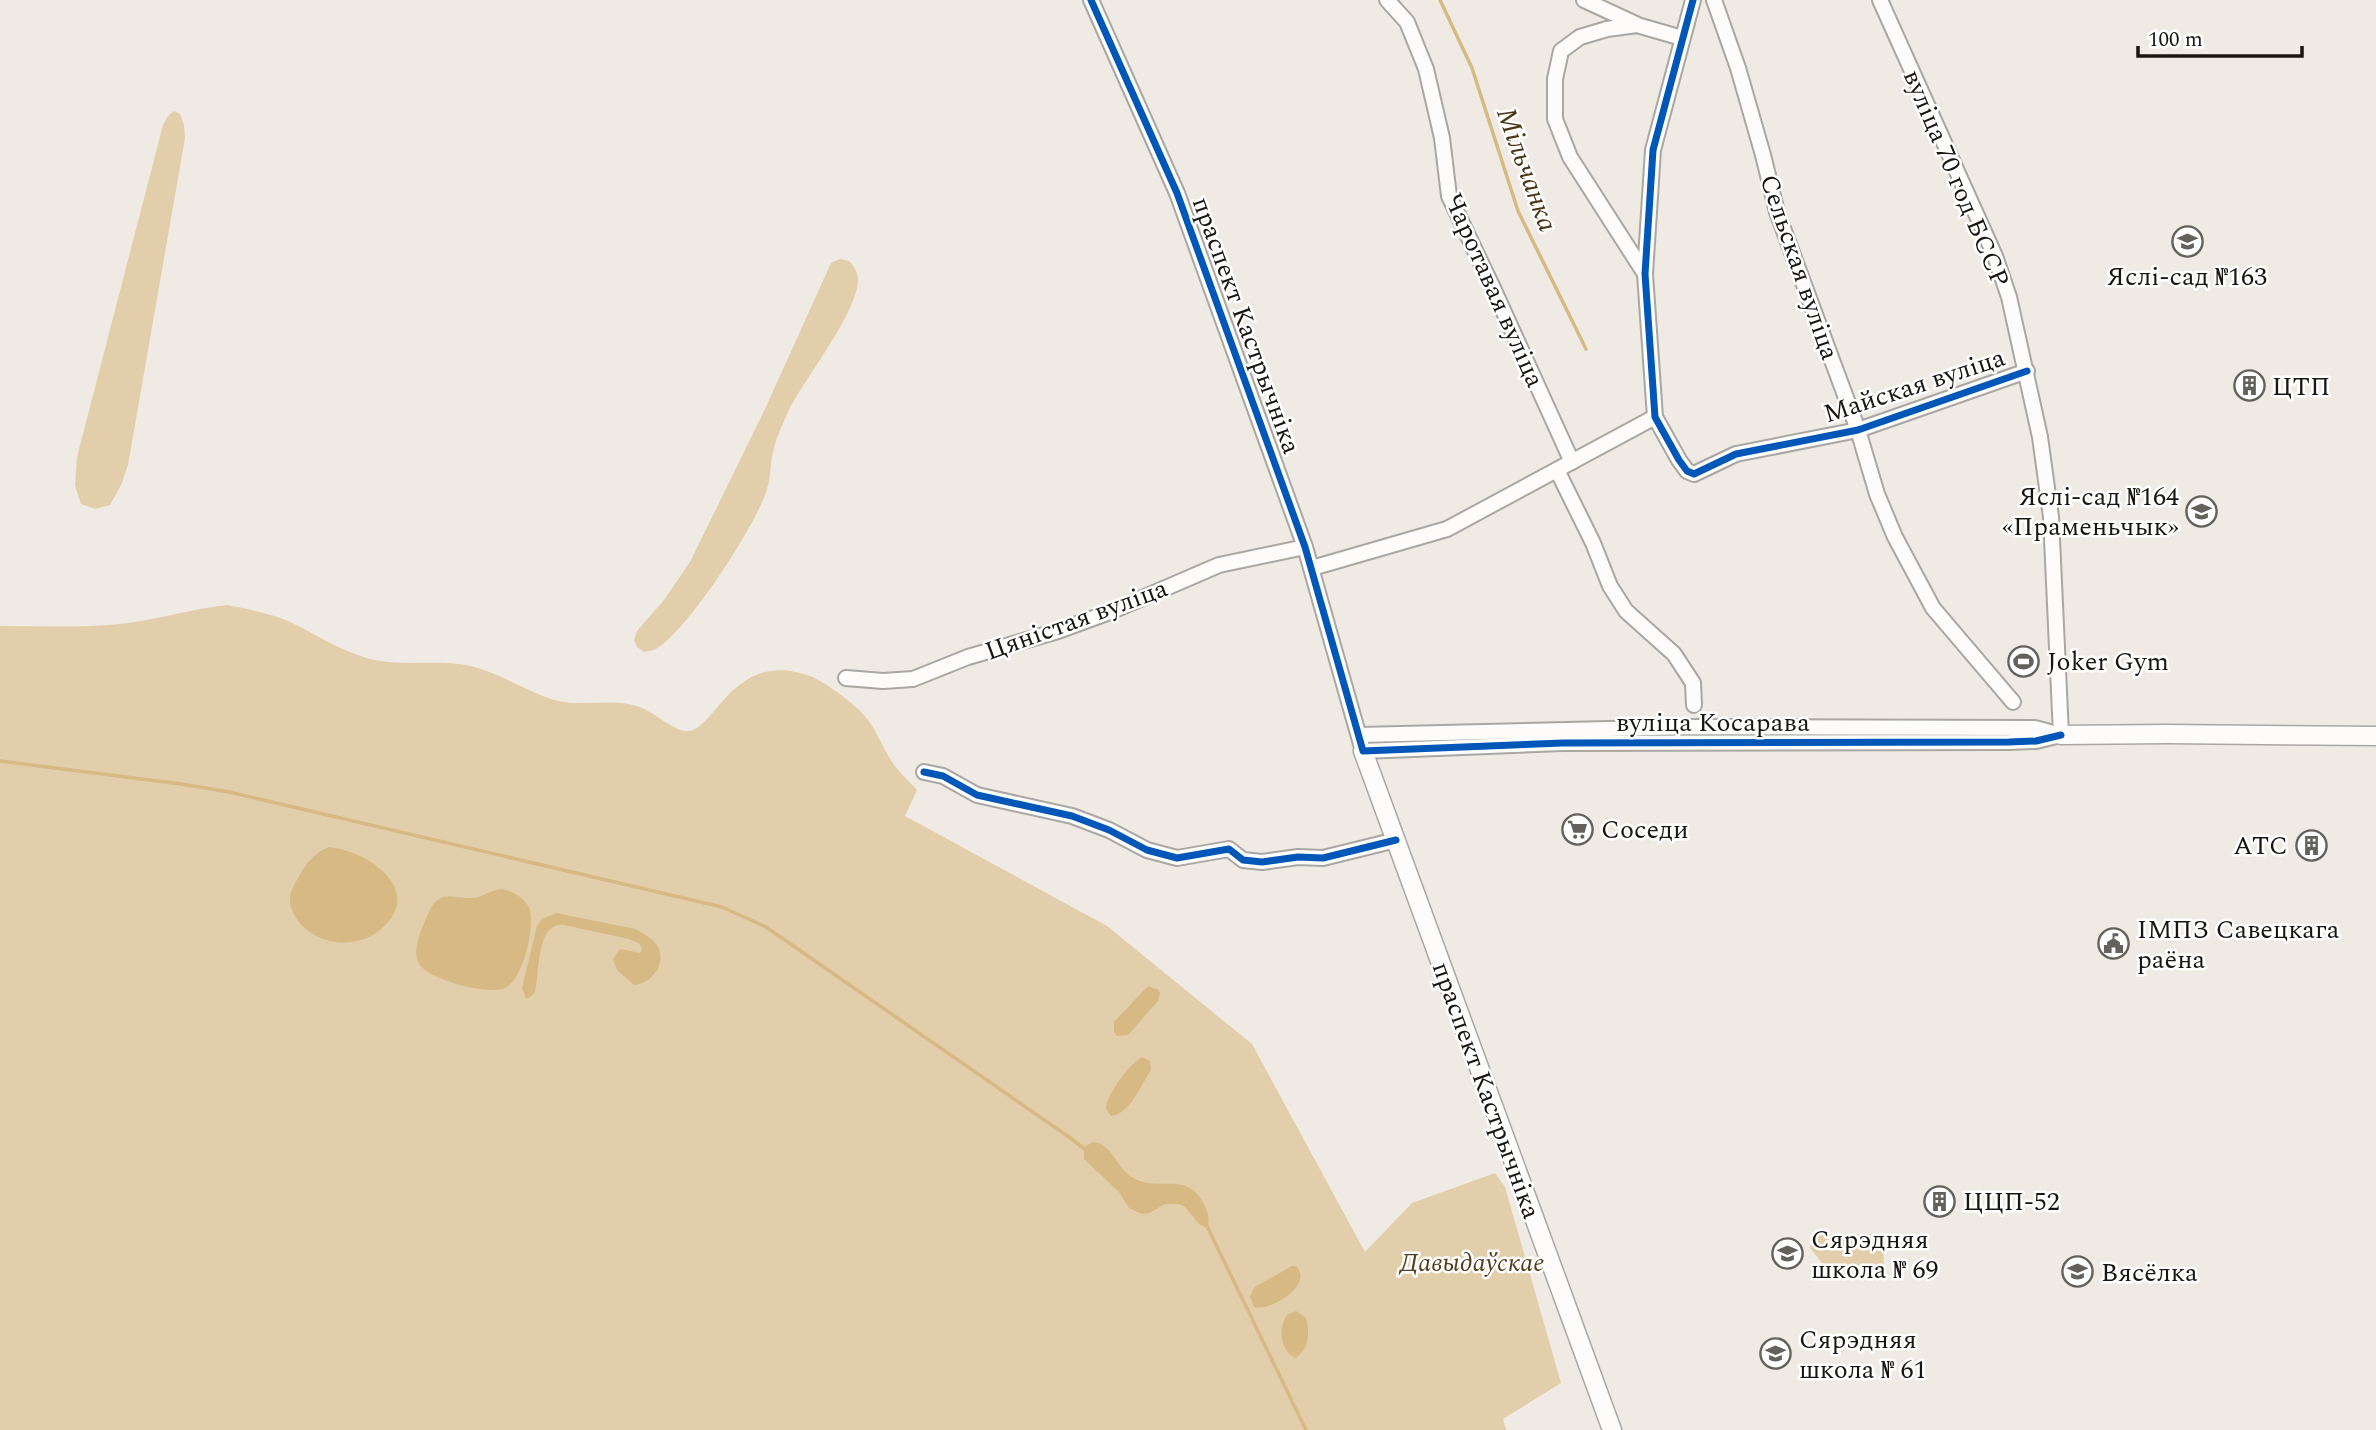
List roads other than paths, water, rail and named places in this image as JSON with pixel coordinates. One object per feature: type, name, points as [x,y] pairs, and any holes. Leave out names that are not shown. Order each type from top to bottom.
[{"type":"main road","name":"вуліца Косарава","points":[[2062,735],[2376,736]]},
{"type":"main road","name":"праспект Кастрычніка","points":[[1361,743],[1612,1430]]},
{"type":"street","name":"праспект Кастрычніка","points":[[1091,0],[1177,193],[1305,547],[1361,743]]},
{"type":"street","name":"Чаротавая вуліца","points":[[1387,0],[1407,22],[1426,69],[1442,138],[1449,196],[1572,462]]},
{"type":"street","points":[[1584,0],[1637,25],[1682,38]]},
{"type":"street","points":[[1312,568],[1447,529],[1654,417],[1645,274],[1653,150],[1693,0]]},
{"type":"street","name":"Сельская вуліца","points":[[1714,0],[1738,68],[1777,212],[1858,430],[1877,494],[1895,537],[1933,608],[2013,702]]},
{"type":"street","name":"вуліца 70 год БССР","points":[[1880,0],[1995,256],[2027,371],[2039,430],[2051,517],[2062,735]]},
{"type":"street","points":[[1637,25],[1607,29],[1580,37],[1566,45],[1558,58],[1555,119],[1570,157],[1645,274]]},
{"type":"street","name":"Майская вуліца","points":[[1654,417],[1686,471],[1694,474],[1736,454],[1858,430],[2027,371]]},
{"type":"street","points":[[1557,470],[1593,543],[1610,586],[1626,611],[1674,654],[1693,683],[1694,705]]},
{"type":"street","name":"Цяністая вуліца","points":[[846,678],[883,681],[913,679],[968,657],[1097,617],[1219,565],[1305,547]]},
{"type":"street","name":"вуліца Косарава","points":[[1361,743],[2009,743],[2062,735]]},
{"type":"street","points":[[924,772],[943,775],[978,795],[1072,816],[1109,830],[1147,850],[1177,858],[1229,849],[1243,860],[1262,862],[1298,857],[1323,858],[1396,841]]},
{"type":"waterway","name":"Мільчанка","points":[[1440,0],[1472,68],[1518,211],[1586,349]]},
{"type":"waterway","points":[[0,761],[229,792],[722,907],[766,927],[1087,1151]]},
{"type":"waterway","points":[[1206,1224],[1306,1430]]},
{"type":"place","name":"Яслі-сад №163","points":[[2187,241]]},
{"type":"place","name":"ЦТП","points":[[2249,386]]},
{"type":"place","name":"Яслі-сад №164 «Праменьчык»","points":[[2202,511]]},
{"type":"place","name":"Joker Gym","points":[[2024,661]]},
{"type":"place","name":"Соседи","points":[[1578,829]]},
{"type":"place","name":"АТС","points":[[2311,845]]},
{"type":"place","name":"ІМПЗ Савецкага раёна","points":[[2114,944]]},
{"type":"place","name":"ЦЦП-52","points":[[1940,1201]]},
{"type":"place","name":"Сярэдняя школа № 69","points":[[1788,1254]]},
{"type":"place","name":"Вясёлка","points":[[2078,1272]]},
{"type":"place","name":"Сярэдняя школа № 61","points":[[1776,1354]]},
{"type":"park label","name":"Давыдаўскае","points":[[1472,1262]]}]
